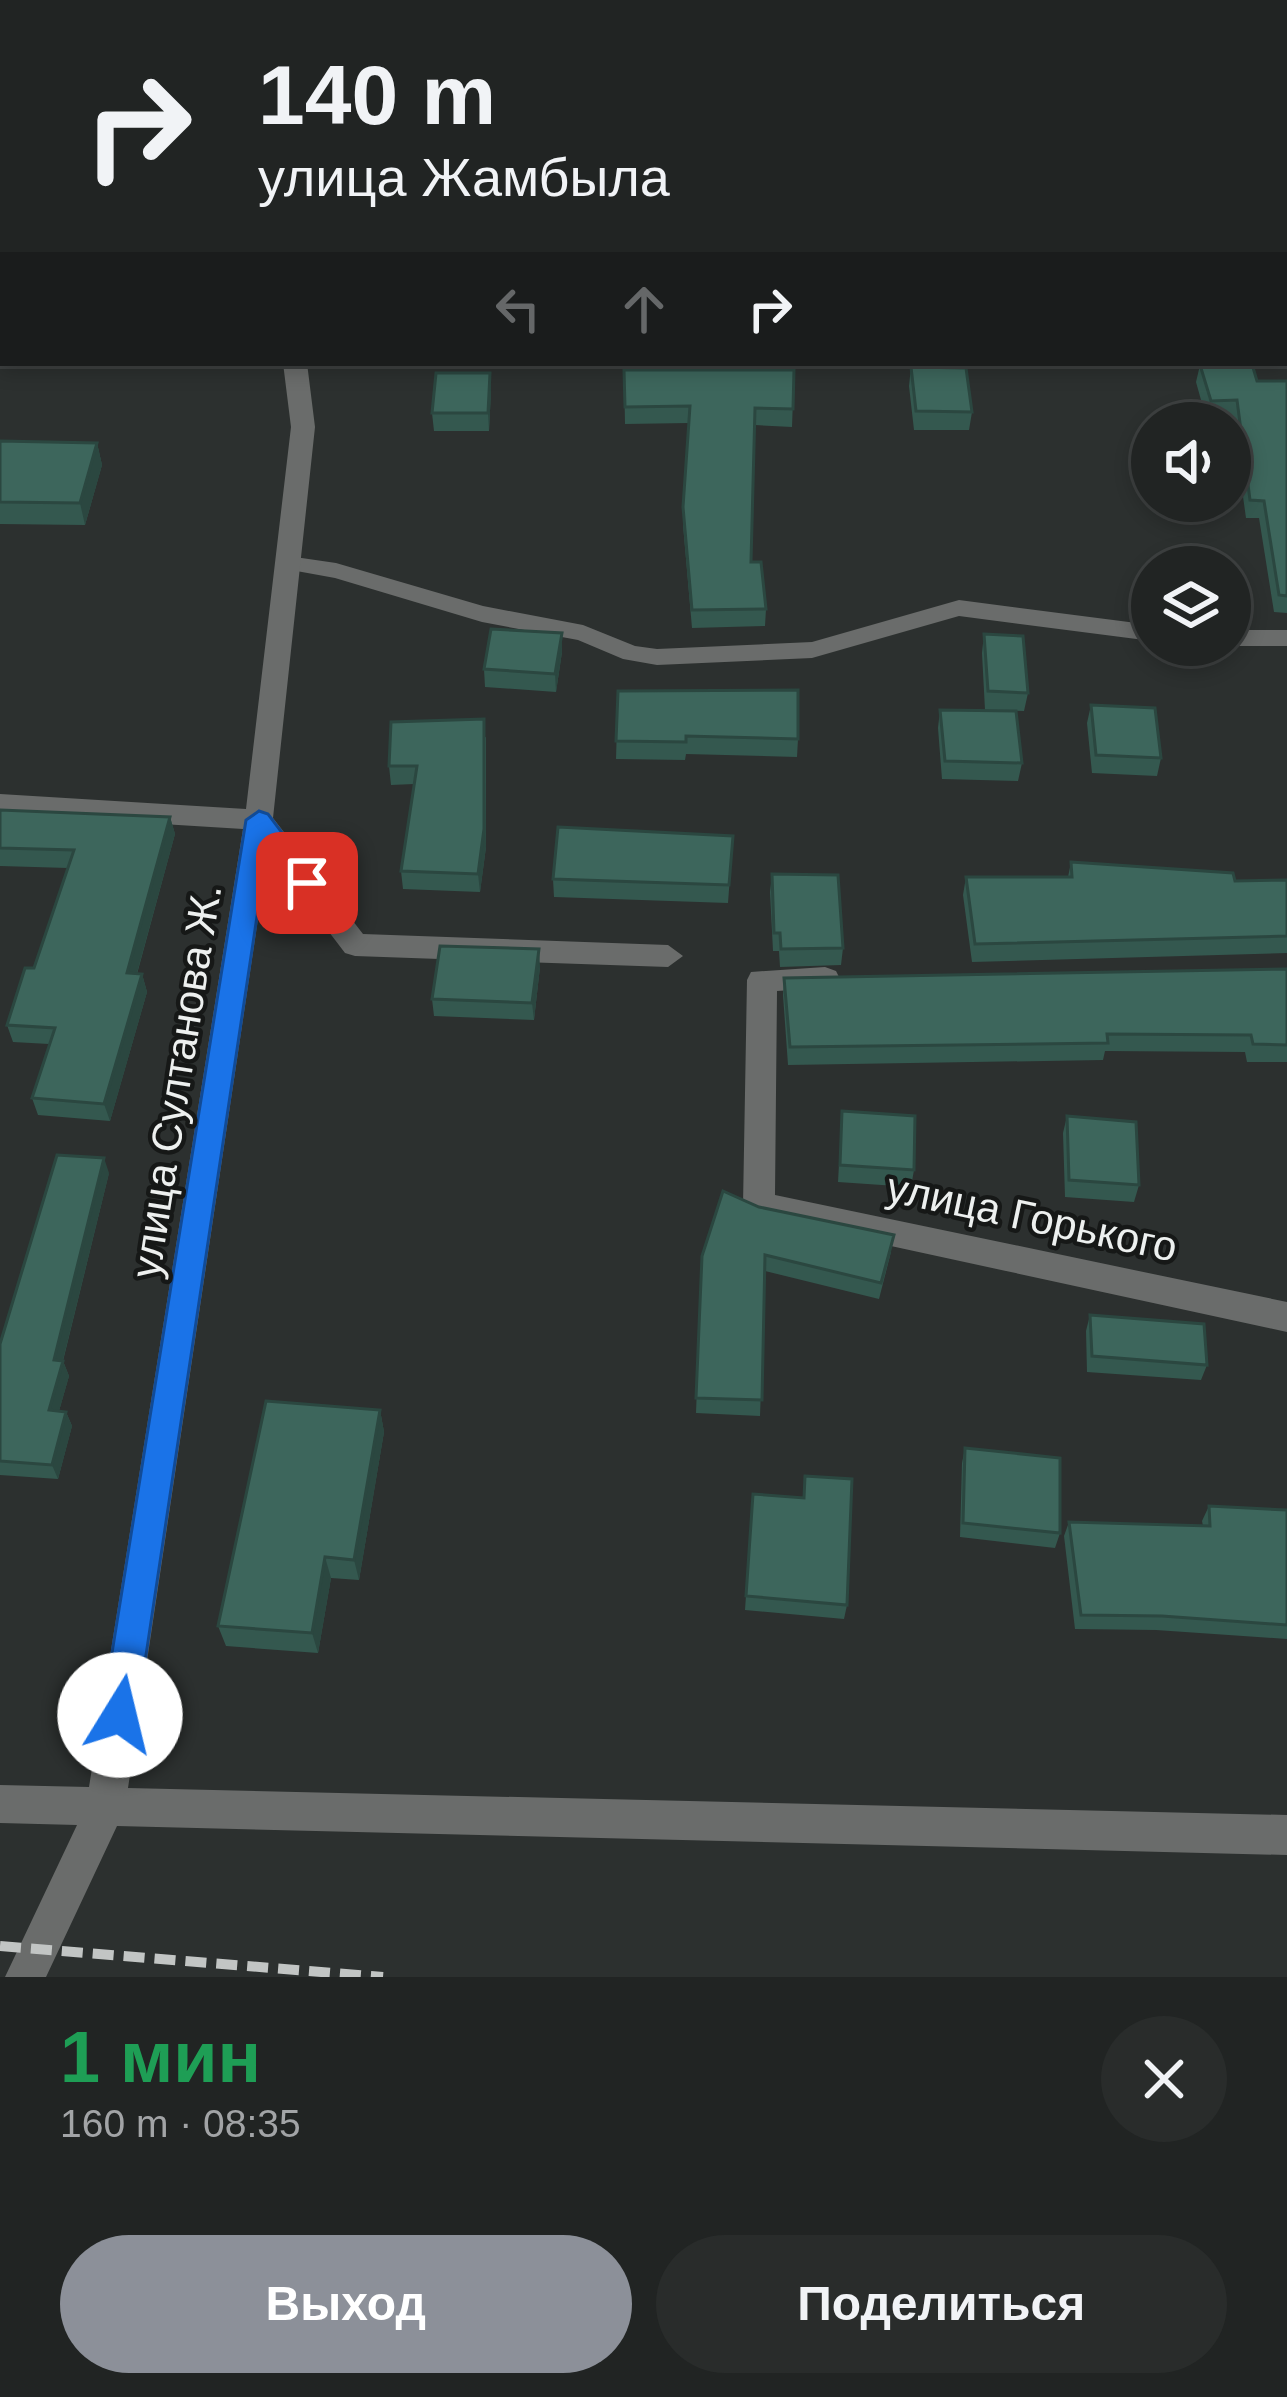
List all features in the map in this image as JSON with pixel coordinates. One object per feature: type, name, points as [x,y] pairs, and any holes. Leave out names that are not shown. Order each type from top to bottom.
[{"type":"street","name":"улица Султанова Ж.","points":[[26,1977],[105,1809],[259,820],[303,427],[295,366]]},
{"type":"street","points":[[0,804],[259,820],[355,945],[668,956]]},
{"type":"street","name":"улица Горького","points":[[857,979],[762,980],[759,1205],[1287,1317]]},
{"type":"street","points":[[0,1804],[1287,1835]]},
{"type":"lane","points":[[288,563],[368,580],[482,614],[583,634],[631,653],[657,657],[812,650],[959,608],[1131,630]]},
{"type":"lane","points":[[1251,638],[1287,638]]},
{"type":"building","points":[[1200,366],[1253,366],[1257,381],[1287,381],[1287,596],[1279,595],[1264,501],[1251,500],[1251,402],[1211,401]]},
{"type":"building","points":[[911,367],[966,368],[972,412],[916,411]]},
{"type":"building","points":[[624,370],[794,370],[793,409],[755,408],[751,562],[761,562],[766,609],[692,610],[683,507],[690,406],[625,407]]},
{"type":"building","points":[[436,373],[490,373],[488,413],[432,413]]},
{"type":"building","points":[[0,441],[97,443],[80,503],[0,502]]},
{"type":"building","points":[[491,629],[562,633],[555,674],[484,669]]},
{"type":"building","points":[[984,634],[1023,636],[1028,693],[988,691]]},
{"type":"building","points":[[798,690],[798,739],[686,736],[686,742],[616,741],[618,691]]},
{"type":"building","points":[[1091,705],[1155,708],[1161,758],[1096,755]]},
{"type":"building","points":[[940,710],[1016,711],[1022,763],[945,761]]},
{"type":"building","points":[[484,719],[484,829],[478,874],[401,871],[417,766],[389,766],[391,722]]},
{"type":"building","points":[[0,810],[170,817],[127,973],[142,974],[104,1104],[32,1098],[55,1028],[7,1025],[25,968],[34,968],[74,850],[0,848]]},
{"type":"building","points":[[558,827],[733,836],[729,885],[553,879]]},
{"type":"building","points":[[1071,862],[1233,873],[1235,881],[1287,880],[1287,936],[975,944],[966,877],[1072,877]]},
{"type":"building","points":[[772,874],[838,875],[843,948],[781,949],[780,933],[774,933]]},
{"type":"building","points":[[440,946],[539,949],[532,1003],[432,999]]},
{"type":"building","points":[[1287,969],[1287,1045],[1253,1044],[1251,1035],[1107,1034],[1108,1043],[790,1047],[784,978]]},
{"type":"building","points":[[842,1111],[915,1116],[914,1170],[840,1165]]},
{"type":"building","points":[[1067,1116],[1136,1122],[1139,1185],[1069,1180]]},
{"type":"building","points":[[57,1155],[104,1158],[54,1360],[63,1361],[49,1410],[66,1412],[52,1465],[0,1461],[0,1344]]},
{"type":"building","points":[[723,1191],[759,1207],[894,1235],[881,1283],[765,1255],[762,1400],[696,1398],[702,1256]]},
{"type":"building","points":[[1090,1315],[1204,1324],[1207,1365],[1092,1356]]},
{"type":"building","points":[[266,1401],[380,1410],[354,1560],[325,1557],[312,1633],[218,1626]]},
{"type":"building","points":[[965,1448],[1060,1458],[1060,1533],[963,1523]]},
{"type":"building","points":[[805,1476],[852,1479],[847,1605],[746,1596],[753,1494],[804,1498]]},
{"type":"building","points":[[1209,1506],[1287,1510],[1287,1625],[1081,1615],[1069,1522],[1210,1526]]},
{"type":"railway","points":[[0,1946],[383,1977]]},
{"type":"route","points":[[120,1715],[259,820],[307,883]]}]
